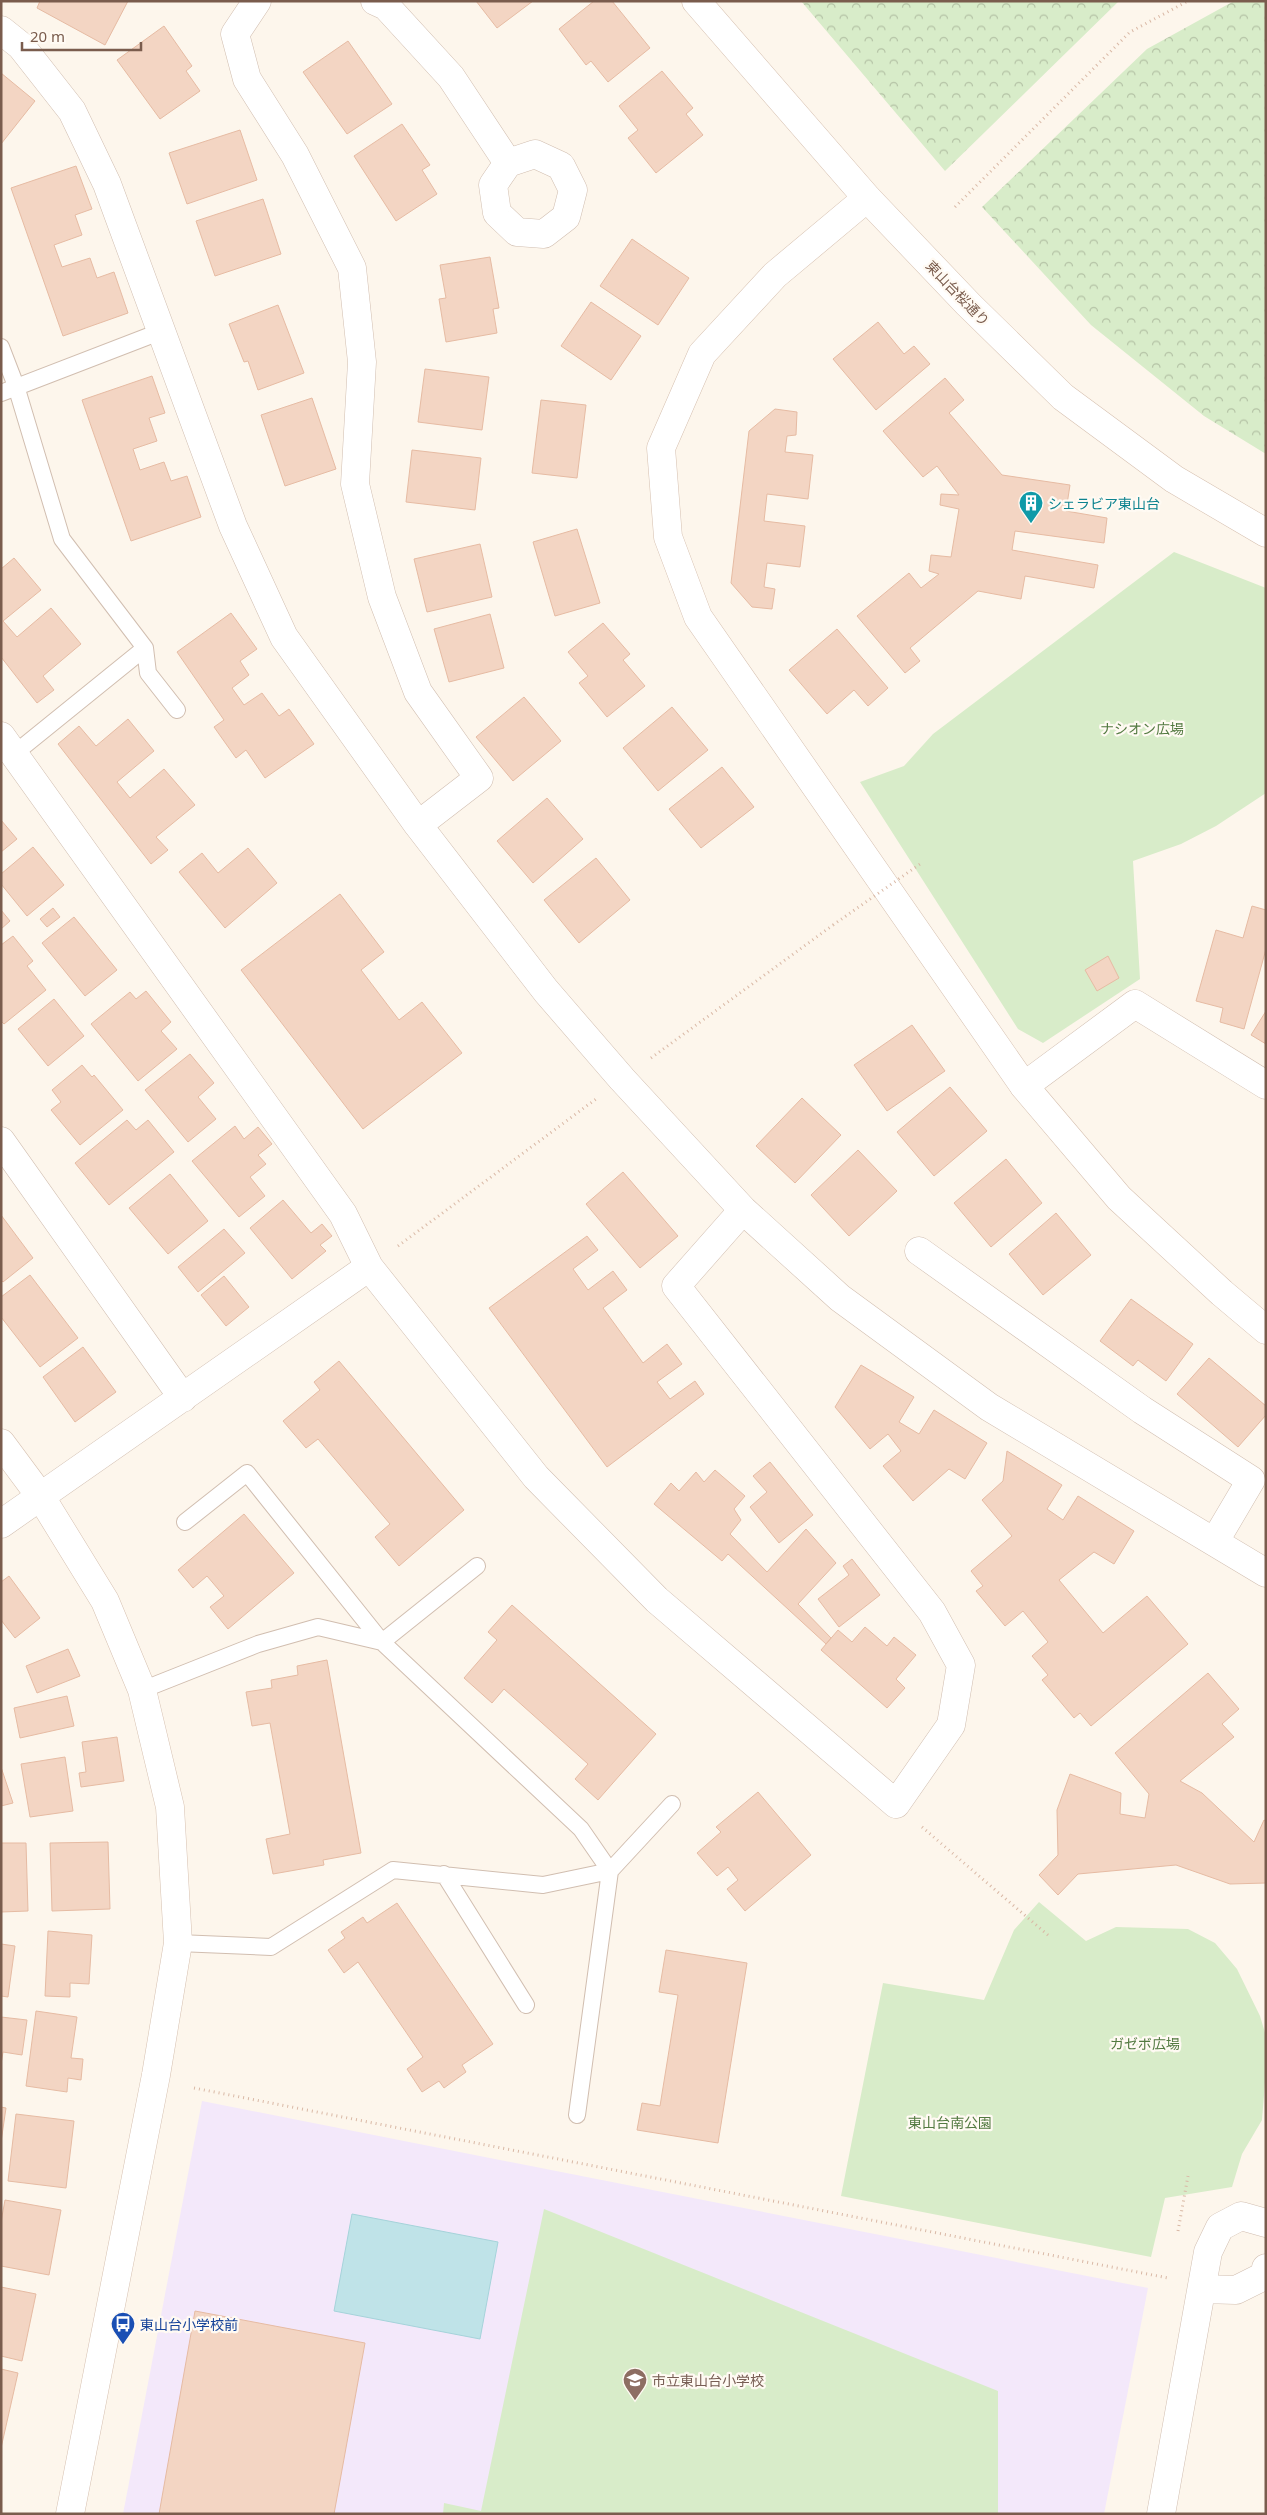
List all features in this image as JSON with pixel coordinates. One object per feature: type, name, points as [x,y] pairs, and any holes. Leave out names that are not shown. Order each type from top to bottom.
[{"type":"street","points":[[258,1],[235,34],[247,78],[295,155],[352,268],[362,362],[355,484],[382,596],[418,692],[479,778],[418,825]]},
{"type":"street","points":[[375,1],[386,6],[451,77],[508,163]]},
{"type":"street","name":"東山台桜通り","points":[[696,1],[868,198],[968,304],[1063,397],[1174,479],[1266,533]]},
{"type":"street","points":[[1,30],[21,46],[72,111],[107,184],[233,526],[284,637],[418,825],[546,991],[622,1080],[743,1210],[840,1298],[989,1407],[1266,1573]]},
{"type":"street","points":[[868,198],[775,275],[702,354],[662,448],[668,537],[698,617],[1024,1086],[1119,1198],[1222,1293],[1266,1330]]},
{"type":"street","points":[[7,745],[343,1214],[369,1267],[536,1477],[657,1600],[896,1804],[951,1725],[961,1665],[932,1612],[676,1286],[743,1210]]},
{"type":"street","points":[[1024,1086],[1135,1004],[1266,1085]]},
{"type":"street","points":[[1,1141],[183,1398]]},
{"type":"street","points":[[918,1251],[1142,1410],[1251,1480],[1215,1541]]},
{"type":"street","points":[[1,1524],[369,1267]]},
{"type":"street","points":[[1,1444],[41,1497],[106,1601],[142,1690],[170,1807],[178,1943],[156,2075],[70,2514]]},
{"type":"street","points":[[1160,2514],[1208,2252],[1220,2227],[1241,2216],[1266,2223]]},
{"type":"street","points":[[1202,2289],[1236,2290],[1264,2276],[1266,2268]]},
{"type":"lane","points":[[8,389],[162,331]]},
{"type":"lane","points":[[1,347],[8,389],[62,539],[145,648],[148,673],[178,710]]},
{"type":"lane","points":[[7,745],[145,648]]},
{"type":"lane","points":[[186,1522],[247,1473],[382,1642],[581,1829],[610,1871]]},
{"type":"lane","points":[[382,1642],[477,1566]]},
{"type":"lane","points":[[142,1690],[258,1644],[318,1627],[382,1642]]},
{"type":"lane","points":[[577,2115],[610,1871],[672,1804]]},
{"type":"lane","points":[[178,1943],[271,1947],[393,1870],[543,1885],[610,1871]]},
{"type":"lane","points":[[444,1874],[526,2005]]},
{"type":"path","points":[[955,207],[1130,32],[1188,1]]},
{"type":"path","points":[[833,925],[924,862]]},
{"type":"path","points":[[369,1267],[439,1217]]},
{"type":"path","points":[[896,1804],[1048,1936]]},
{"type":"path","points":[[194,2088],[1169,2278]]},
{"type":"shaded area","name":"市立東山台小学校","points":[[202,2101],[1148,2288],[1104,2514],[123,2514]]},
{"type":"green space","points":[[801,1],[1119,1],[945,171]]},
{"type":"green space","points":[[1234,1],[1266,1],[1266,454],[1204,416],[1091,325],[982,207],[1147,49]]},
{"type":"green space","name":"ナシオン広場","points":[[1174,552],[1266,588],[1266,793],[1216,826],[1181,844],[1133,861],[1140,979],[1043,1043],[1018,1029],[860,782],[904,766],[933,734]]},
{"type":"green space","points":[[1039,1902],[1086,1941],[1116,1927],[1188,1929],[1215,1943],[1237,1969],[1260,2016],[1266,2036],[1266,2070],[1262,2120],[1242,2154],[1232,2187],[1165,2198],[1151,2257],[841,2196],[883,1983],[984,2000],[1014,1930]]},
{"type":"green space","points":[[544,2209],[998,2391],[998,2514],[443,2514],[444,2503],[481,2511]]},
{"type":"water","points":[[352,2214],[498,2242],[480,2339],[334,2311]]},
{"type":"building","points":[[40,1],[128,1],[105,45],[37,8]]},
{"type":"building","points":[[476,1],[533,1],[497,28]]},
{"type":"building","points":[[594,1],[612,1],[650,48],[608,82],[591,61],[586,65],[559,29]]},
{"type":"building","points":[[164,26],[192,66],[186,71],[200,91],[160,119],[117,60]]},
{"type":"building","points":[[348,41],[392,104],[347,134],[303,72]]},
{"type":"building","points":[[662,71],[693,108],[686,114],[703,135],[656,173],[628,138],[638,130],[619,106]]},
{"type":"building","points":[[1,73],[35,101],[1,144]]},
{"type":"building","points":[[402,124],[430,165],[422,170],[437,194],[396,221],[354,156]]},
{"type":"building","points":[[240,130],[257,180],[187,204],[169,153]]},
{"type":"building","points":[[76,166],[92,209],[75,215],[82,235],[54,245],[62,267],[90,258],[97,278],[114,272],[128,313],[63,336],[11,188]]},
{"type":"building","points":[[263,199],[281,254],[215,276],[196,221]]},
{"type":"building","points":[[632,239],[689,278],[658,325],[600,286]]},
{"type":"building","points":[[490,257],[499,308],[493,309],[497,333],[446,342],[439,299],[446,298],[440,265]]},
{"type":"building","points":[[591,302],[641,336],[611,380],[561,346]]},
{"type":"building","points":[[278,305],[304,373],[258,390],[248,361],[244,362],[229,324]]},
{"type":"building","points":[[878,322],[904,354],[914,346],[930,364],[876,410],[833,359]]},
{"type":"building","points":[[425,369],[489,377],[482,430],[418,422]]},
{"type":"building","points":[[152,376],[165,413],[149,418],[157,441],[133,449],[140,470],[164,462],[171,481],[187,476],[201,517],[131,541],[82,400]]},
{"type":"building","name":"シェラビア東山台","points":[[945,378],[964,400],[949,413],[1002,475],[1070,485],[1066,511],[1107,518],[1104,543],[1015,531],[1012,550],[1098,565],[1094,588],[1025,576],[1021,599],[978,591],[910,648],[920,661],[905,673],[857,616],[909,573],[921,588],[939,574],[929,571],[931,555],[951,557],[959,509],[940,505],[941,494],[959,495],[937,466],[923,477],[883,431]]},
{"type":"building","points":[[312,398],[336,469],[285,486],[261,415]]},
{"type":"building","points":[[541,400],[586,405],[577,478],[532,473]]},
{"type":"building","points":[[775,409],[797,412],[796,435],[787,436],[785,452],[813,455],[808,499],[767,494],[764,521],[805,526],[800,567],[767,563],[764,587],[775,589],[772,609],[752,607],[731,583],[749,431]]},
{"type":"building","points":[[412,450],[481,458],[475,510],[406,502]]},
{"type":"building","points":[[577,529],[600,603],[555,616],[533,542]]},
{"type":"building","points":[[480,544],[492,597],[427,612],[414,559]]},
{"type":"building","points":[[14,558],[41,590],[3,621],[17,637],[51,608],[81,644],[43,676],[54,690],[37,703],[1,657],[1,569]]},
{"type":"building","points":[[231,613],[257,649],[240,661],[249,675],[232,688],[244,705],[262,693],[279,716],[289,709],[314,744],[265,778],[246,750],[236,758],[214,727],[224,720],[177,652]]},
{"type":"building","points":[[490,614],[504,668],[449,682],[434,629]]},
{"type":"building","points":[[603,623],[630,654],[623,660],[645,686],[607,717],[579,683],[588,676],[568,652]]},
{"type":"building","points":[[837,629],[888,688],[868,706],[854,690],[827,714],[789,670]]},
{"type":"building","points":[[524,697],[561,741],[513,781],[476,737]]},
{"type":"building","points":[[672,707],[708,750],[658,791],[623,748]]},
{"type":"building","points":[[128,719],[154,751],[117,782],[130,798],[164,769],[195,805],[156,837],[168,850],[151,864],[58,744],[79,726],[96,746]]},
{"type":"building","points":[[722,767],[754,807],[701,848],[669,809]]},
{"type":"building","points":[[547,798],[583,839],[533,883],[497,841]]},
{"type":"building","points":[[1,820],[17,839],[1,852]]},
{"type":"building","points":[[33,847],[64,885],[27,916],[1,884],[1,874]]},
{"type":"building","points":[[248,848],[277,883],[225,928],[179,872],[202,853],[218,873]]},
{"type":"building","points":[[596,858],[630,900],[579,943],[544,900]]},
{"type":"building","points":[[340,894],[384,952],[361,970],[399,1020],[422,1002],[462,1053],[363,1129],[241,970]]},
{"type":"building","points":[[1252,906],[1266,910],[1266,949],[1244,1029],[1220,1022],[1223,1008],[1196,1001],[1216,930],[1243,938]]},
{"type":"building","points":[[53,908],[60,917],[47,927],[40,919]]},
{"type":"building","points":[[1,910],[10,921],[1,929]]},
{"type":"building","points":[[74,917],[117,970],[85,996],[42,943]]},
{"type":"building","points":[[13,936],[33,961],[27,966],[46,990],[4,1024],[1,1021],[1,945]]},
{"type":"building","points":[[1108,956],[1119,978],[1097,991],[1085,970]]},
{"type":"building","points":[[146,991],[171,1022],[161,1031],[177,1049],[138,1081],[91,1024],[130,992],[136,999]]},
{"type":"building","points":[[54,999],[84,1036],[48,1066],[18,1029]]},
{"type":"building","points":[[1266,1011],[1266,1044],[1251,1035]]},
{"type":"building","points":[[912,1025],[945,1071],[887,1111],[854,1065]]},
{"type":"building","points":[[190,1054],[214,1083],[198,1097],[216,1119],[188,1142],[145,1090]]},
{"type":"building","points":[[82,1065],[92,1077],[94,1075],[123,1110],[80,1145],[51,1110],[61,1102],[52,1090]]},
{"type":"building","points":[[950,1087],[987,1131],[934,1176],[897,1132]]},
{"type":"building","points":[[802,1098],[841,1135],[795,1183],[756,1146]]},
{"type":"building","points":[[127,1120],[136,1130],[148,1120],[174,1152],[109,1205],[75,1163]]},
{"type":"building","points":[[235,1126],[244,1139],[258,1127],[272,1144],[258,1155],[266,1164],[250,1177],[265,1196],[239,1217],[192,1161]]},
{"type":"building","points":[[858,1150],[897,1191],[849,1236],[811,1195]]},
{"type":"building","points":[[1006,1159],[1042,1203],[991,1247],[954,1203]]},
{"type":"building","points":[[623,1172],[678,1236],[640,1268],[586,1204]]},
{"type":"building","points":[[170,1174],[208,1221],[168,1254],[129,1208]]},
{"type":"building","points":[[283,1200],[311,1233],[322,1224],[332,1236],[320,1245],[326,1251],[292,1279],[250,1228]]},
{"type":"building","points":[[1056,1213],[1091,1255],[1043,1295],[1009,1254]]},
{"type":"building","points":[[1,1215],[33,1258],[3,1282],[1,1280]]},
{"type":"building","points":[[224,1229],[245,1253],[198,1292],[178,1267]]},
{"type":"building","points":[[587,1236],[598,1250],[573,1269],[588,1290],[613,1271],[627,1290],[603,1308],[643,1363],[667,1344],[682,1364],[657,1382],[670,1399],[695,1381],[704,1394],[607,1467],[489,1308]]},
{"type":"building","points":[[30,1275],[78,1338],[40,1367],[1,1317],[1,1297]]},
{"type":"building","points":[[224,1276],[249,1307],[226,1326],[201,1295]]},
{"type":"building","points":[[1131,1299],[1193,1344],[1166,1381],[1138,1360],[1133,1366],[1100,1341]]},
{"type":"building","points":[[83,1347],[116,1392],[75,1422],[43,1377]]},
{"type":"building","points":[[1209,1358],[1266,1406],[1266,1415],[1238,1447],[1177,1394]]},
{"type":"building","points":[[339,1361],[464,1510],[399,1566],[375,1537],[390,1524],[318,1439],[306,1448],[283,1421],[320,1390],[314,1382]]},
{"type":"building","points":[[861,1365],[914,1397],[899,1422],[919,1434],[934,1410],[987,1443],[965,1479],[949,1469],[913,1501],[883,1466],[901,1451],[888,1434],[870,1449],[835,1407]]},
{"type":"building","points":[[1007,1451],[1062,1485],[1047,1509],[1063,1520],[1078,1496],[1134,1531],[1114,1564],[1094,1552],[1059,1580],[1103,1633],[1147,1596],[1188,1644],[1091,1726],[1080,1713],[1074,1718],[1042,1680],[1048,1675],[1032,1656],[1048,1642],[1023,1611],[1005,1626],[976,1591],[983,1586],[971,1571],[1012,1536],[982,1500],[1003,1481]]},
{"type":"building","points":[[770,1462],[813,1515],[779,1543],[750,1507],[767,1492],[753,1476]]},
{"type":"building","points":[[715,1470],[745,1496],[734,1509],[741,1520],[730,1534],[767,1572],[806,1529],[836,1563],[798,1604],[831,1638],[826,1644],[728,1554],[722,1561],[654,1504],[671,1483],[679,1491],[696,1472],[704,1482]]},
{"type":"building","points":[[244,1514],[294,1573],[228,1629],[210,1607],[224,1596],[207,1576],[193,1588],[178,1570]]},
{"type":"building","points":[[852,1559],[880,1595],[839,1627],[818,1599],[849,1575],[843,1566]]},
{"type":"building","points":[[9,1576],[40,1618],[15,1638],[1,1620],[1,1582]]},
{"type":"building","points":[[512,1605],[656,1734],[598,1800],[575,1779],[588,1764],[504,1689],[492,1703],[464,1678],[497,1640],[488,1632]]},
{"type":"building","points":[[865,1627],[887,1646],[894,1637],[916,1655],[896,1679],[905,1688],[887,1708],[821,1650],[838,1630],[852,1642]]},
{"type":"building","points":[[68,1649],[80,1676],[37,1693],[26,1666]]},
{"type":"building","points":[[327,1660],[361,1853],[323,1860],[324,1865],[273,1874],[266,1839],[290,1834],[270,1723],[252,1726],[246,1692],[272,1688],[271,1680],[298,1675],[297,1666]]},
{"type":"building","points":[[1208,1673],[1239,1709],[1222,1724],[1234,1737],[1180,1781],[1202,1793],[1254,1842],[1264,1820],[1266,1821],[1266,1883],[1230,1884],[1176,1865],[1078,1874],[1058,1895],[1039,1875],[1058,1855],[1057,1810],[1070,1774],[1121,1793],[1120,1814],[1145,1818],[1149,1794],[1115,1753]]},
{"type":"building","points":[[67,1696],[74,1726],[20,1738],[14,1708]]},
{"type":"building","points":[[117,1737],[124,1781],[81,1787],[79,1773],[86,1772],[82,1742]]},
{"type":"building","points":[[65,1757],[73,1811],[30,1817],[21,1764]]},
{"type":"building","points":[[1,1767],[13,1803],[1,1806]]},
{"type":"building","points":[[758,1792],[811,1855],[745,1911],[727,1889],[738,1880],[728,1867],[717,1876],[697,1853],[721,1832],[716,1827]]},
{"type":"building","points":[[108,1842],[110,1909],[52,1911],[50,1843]]},
{"type":"building","points":[[1,1843],[26,1843],[28,1911],[1,1912]]},
{"type":"building","points":[[397,1903],[493,2044],[462,2065],[466,2072],[444,2088],[439,2081],[422,2092],[407,2069],[423,2057],[358,1962],[344,1973],[328,1950],[345,1938],[341,1932],[363,1917],[367,1923]]},
{"type":"building","points":[[48,1931],[92,1935],[89,1984],[70,1983],[70,1997],[45,1996]]},
{"type":"building","points":[[1,1944],[15,1946],[8,1997],[1,1996]]},
{"type":"building","points":[[666,1950],[747,1963],[718,2143],[637,2130],[642,2103],[660,2106],[678,1995],[659,1992]]},
{"type":"building","points":[[36,2011],[77,2017],[71,2058],[83,2059],[81,2080],[68,2078],[67,2092],[26,2086]]},
{"type":"building","points":[[1,2017],[27,2020],[22,2055],[3,2052],[1,2064]]},
{"type":"building","points":[[1,2107],[6,2108],[1,2142]]},
{"type":"building","points":[[16,2114],[74,2121],[66,2188],[8,2181]]},
{"type":"building","points":[[5,2200],[61,2210],[49,2275],[1,2266],[1,2222]]},
{"type":"building","points":[[1,2287],[36,2294],[22,2361],[1,2356]]},
{"type":"building","points":[[195,2311],[365,2343],[334,2514],[159,2514]]},
{"type":"building","points":[[1,2369],[18,2373],[1,2448]]},
{"type":"place","name":"シェラビア東山台","points":[[1031,524]]},
{"type":"place","name":"東山台小学校前","points":[[123,2345]]},
{"type":"place","name":"市立東山台小学校","points":[[635,2401]]},
{"type":"park label","name":"ガゼボ広場","points":[[1145,2043]]},
{"type":"park label","name":"東山台南公園","points":[[950,2122]]}]
